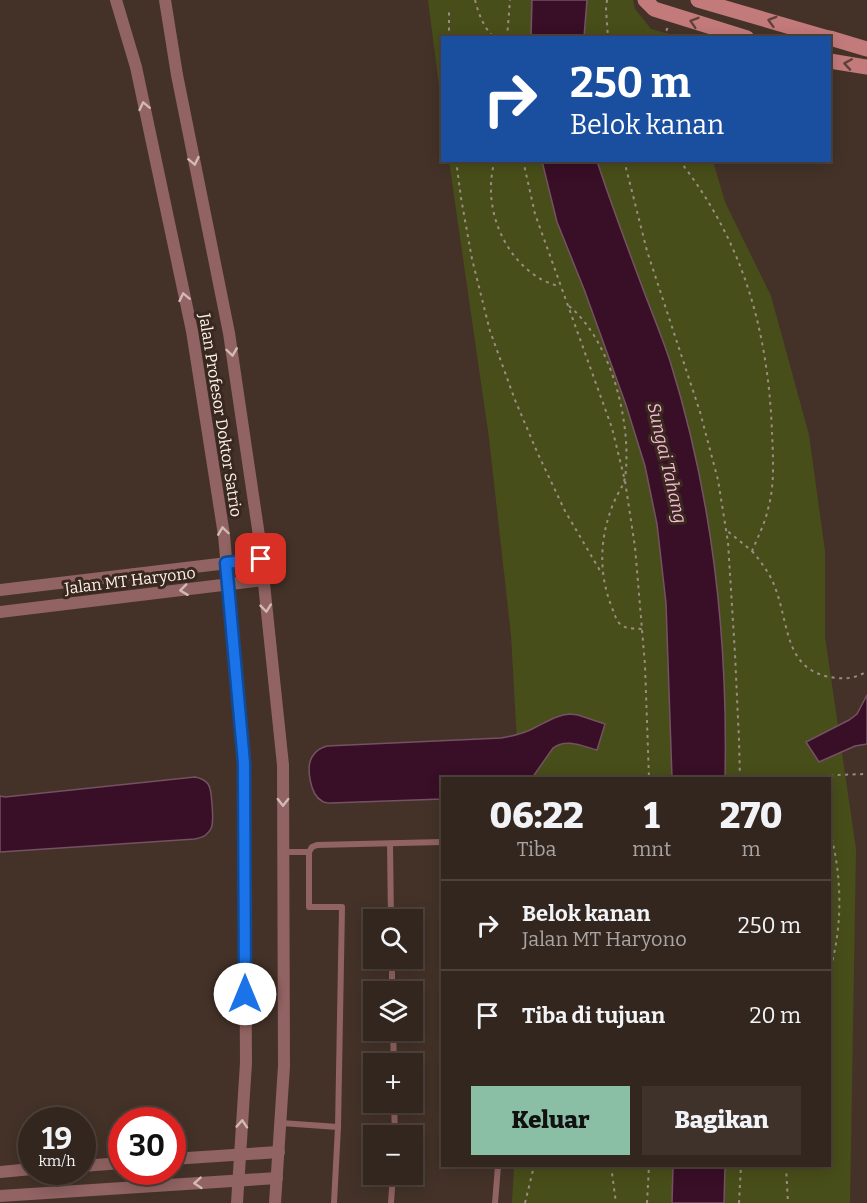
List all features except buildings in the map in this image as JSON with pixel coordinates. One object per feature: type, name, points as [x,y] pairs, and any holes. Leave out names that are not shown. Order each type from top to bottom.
[{"type":"street","name":"Jalan Profesor Doktor Satrio","points":[[116,0],[136,68],[192,331],[224,535],[244,763],[246,1063],[237,1203]]},
{"type":"street","name":"Jalan Profesor Doktor Satrio","points":[[165,0],[177,75],[230,333],[261,559],[283,765],[285,1066],[275,1203]]},
{"type":"street","points":[[645,0],[654,9],[741,36]]},
{"type":"street","points":[[698,0],[822,36]]},
{"type":"street","points":[[831,39],[867,49]]},
{"type":"street","points":[[831,61],[867,67]]},
{"type":"street","name":"Jalan MT Haryono","points":[[0,590],[261,559]]},
{"type":"street","name":"Jalan MT Haryono","points":[[0,612],[263,580]]},
{"type":"street","points":[[186,1159],[279,1152]]},
{"type":"street","points":[[0,1172],[18,1170]]},
{"type":"street","points":[[0,1196],[277,1178]]},
{"type":"lane","points":[[334,1203],[338,1127],[342,907],[309,907],[309,852],[317,845],[441,842]]},
{"type":"lane","points":[[390,844],[391,909]]},
{"type":"lane","points":[[284,852],[309,852]]},
{"type":"lane","points":[[281,1123],[338,1127]]},
{"type":"lane","points":[[495,1203],[498,1167]]},
{"type":"lane","points":[[391,1203],[392,1185]]},
{"type":"path","points":[[476,0],[478,13],[492,36]]},
{"type":"path","points":[[507,36],[510,0]]},
{"type":"path","points":[[607,0],[608,36]]},
{"type":"path","points":[[449,9],[449,36]]},
{"type":"path","points":[[456,162],[460,198],[472,259],[494,340],[515,400],[565,511],[602,574]]},
{"type":"path","points":[[494,162],[491,192],[494,217],[502,237],[526,269],[540,280],[560,287]]},
{"type":"path","points":[[523,162],[535,214],[612,428],[625,482],[635,547],[646,676],[649,777]]},
{"type":"path","points":[[625,162],[647,251],[700,412],[718,480],[728,542],[740,777]]},
{"type":"path","points":[[680,162],[708,202],[727,236],[742,270],[762,335],[771,412],[771,488],[769,508],[752,551]]},
{"type":"path","points":[[567,304],[580,315],[603,352],[620,401],[627,445],[627,467],[625,482],[614,501],[606,523],[602,574],[618,623],[625,628],[642,629]]},
{"type":"path","points":[[726,529],[762,562],[781,605],[792,647],[804,666],[821,676],[842,679],[853,678],[867,671]]},
{"type":"path","points":[[827,777],[867,774]]},
{"type":"path","points":[[831,835],[840,898],[838,930],[831,966]]},
{"type":"path","points":[[525,1203],[534,1167]]},
{"type":"path","points":[[611,1167],[616,1203]]},
{"type":"path","points":[[647,1203],[649,1167]]},
{"type":"path","points":[[739,1203],[741,1167]]},
{"type":"path","points":[[786,1167],[788,1203]]},
{"type":"green space","points":[[428,0],[633,0],[635,9],[651,29],[676,36],[441,36],[441,101]]},
{"type":"green space","points":[[449,162],[713,162],[725,202],[771,296],[809,435],[825,551],[825,637],[856,849],[850,1203],[512,1203],[514,1167],[831,1167],[831,777],[519,777],[511,635],[489,438]]},
{"type":"water","points":[[532,0],[587,0],[584,36],[531,36]]},
{"type":"water","name":"Sungai Tahang","points":[[542,162],[597,162],[670,361],[697,463],[707,515],[720,620],[724,673],[725,777],[672,777],[666,603],[657,524],[645,466],[626,405],[557,222]]},
{"type":"water","points":[[867,695],[867,744],[855,746],[819,762],[806,742],[857,714]]},
{"type":"water","points":[[565,715],[578,715],[605,724],[597,750],[569,743],[558,745],[553,748],[533,777],[441,777],[441,799],[327,803],[318,798],[312,787],[309,774],[310,762],[317,751],[327,746],[501,738],[522,733]]},
{"type":"water","points":[[195,777],[207,783],[211,794],[212,826],[210,831],[202,837],[0,852],[0,796]]},
{"type":"water","points":[[673,1167],[725,1167],[724,1203],[672,1203]]},
{"type":"route","points":[[245,994],[244,763],[226,563],[261,559]]}]
